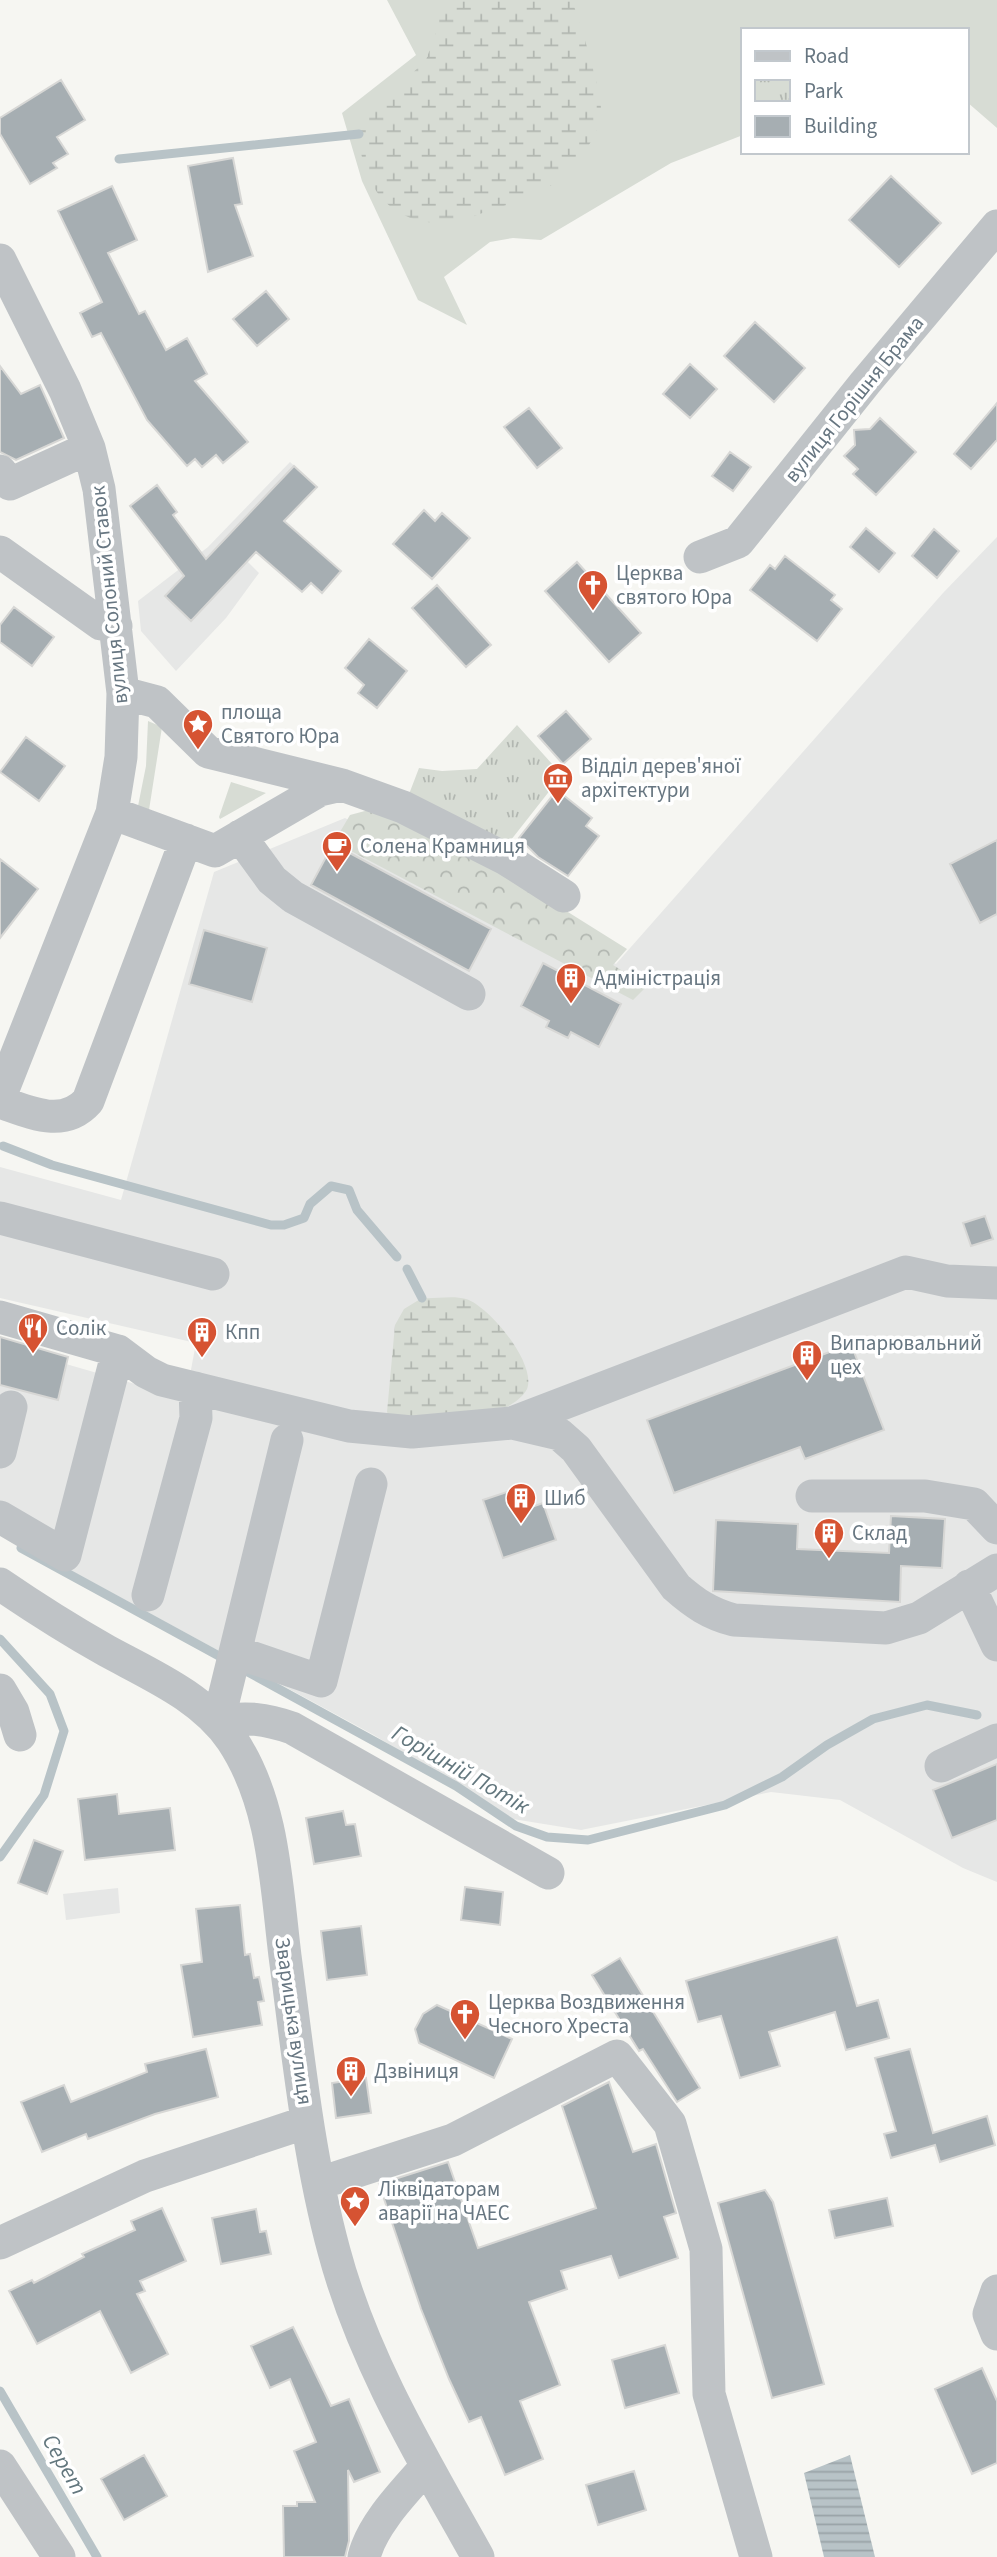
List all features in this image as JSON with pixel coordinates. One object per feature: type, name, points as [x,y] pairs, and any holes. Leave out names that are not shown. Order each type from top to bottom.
[{"type":"street","name":"вулиця Горішня Брама","points":[[700,557],[738,542],[865,383],[997,226]]},
{"type":"street","name":"вулиця Солоний Ставок","points":[[0,260],[65,390],[89,448],[99,489],[123,693],[121,757],[112,813],[0,1099]]},
{"type":"street","points":[[0,471],[10,484],[89,448]]},
{"type":"street","points":[[0,552],[102,624],[116,626]]},
{"type":"street","points":[[123,693],[157,702],[208,752],[341,785],[403,807],[506,859],[564,896]]},
{"type":"street","points":[[288,808],[296,774]]},
{"type":"street","points":[[112,813],[215,851],[320,790],[341,785]]},
{"type":"street","points":[[240,836],[272,880],[293,897],[469,994]]},
{"type":"street","points":[[0,1099],[41,1116],[57,1118],[71,1115],[88,1101],[186,840]]},
{"type":"street","points":[[0,1218],[214,1274]]},
{"type":"street","points":[[0,1317],[118,1350],[146,1372],[195,1388],[349,1426],[412,1432],[512,1423],[906,1272],[947,1281],[997,1283]]},
{"type":"street","points":[[0,1517],[65,1555],[118,1350]]},
{"type":"street","points":[[148,1595],[196,1418],[195,1388]]},
{"type":"street","points":[[0,1452],[11,1407]]},
{"type":"street","points":[[512,1423],[559,1434],[576,1449],[676,1587],[693,1603],[715,1615],[734,1620],[886,1628],[919,1618],[983,1578],[997,1645]]},
{"type":"street","points":[[287,1440],[218,1722],[243,1717],[292,1728],[548,1873]]},
{"type":"street","points":[[236,1652],[321,1681],[371,1484]]},
{"type":"street","points":[[812,1496],[925,1496],[974,1504],[997,1528]]},
{"type":"street","name":"Зварицька вулиця","points":[[0,1584],[97,1645],[157,1676],[218,1722],[249,1772],[270,1840],[307,2122],[334,2252],[372,2358],[427,2466],[478,2557]]},
{"type":"street","points":[[0,1690],[13,1712],[20,1735]]},
{"type":"street","points":[[942,1766],[997,1740]]},
{"type":"street","points":[[320,2183],[453,2140],[617,2056],[670,2124],[706,2249],[709,2394],[756,2557]]},
{"type":"street","points":[[0,2243],[145,2176],[307,2122]]},
{"type":"street","points":[[997,2291],[989,2314],[997,2334]]},
{"type":"street","points":[[0,2466],[59,2557]]},
{"type":"street","points":[[364,2557],[367,2545],[402,2494],[427,2466]]},
{"type":"shaded area","points":[[290,462],[317,487],[247,561],[259,573],[226,618],[176,671],[141,631],[138,601],[208,547]]},
{"type":"shaded area","points":[[997,537],[997,1882],[963,1868],[840,1800],[771,1792],[581,1830],[513,1819],[372,1734],[70,1570],[0,1527],[0,1385],[57,1400],[66,1364],[211,1406],[190,1375],[196,1343],[0,1298],[0,1167],[121,1200],[214,872],[345,818],[616,964],[943,593]]},
{"type":"shaded area","points":[[118,1888],[120,1913],[66,1920],[63,1894]]},
{"type":"shaded area","points":[[850,2455],[875,2557],[824,2557],[804,2473]]},
{"type":"green space","points":[[387,0],[997,0],[997,128],[969,104],[969,28],[741,28],[741,136],[671,163],[541,240],[513,238],[490,242],[444,277],[467,325],[418,300],[362,181],[342,113],[416,55]]},
{"type":"green space","points":[[441,0],[572,0],[595,74],[601,104],[598,126],[587,149],[550,187],[524,200],[449,223],[424,222],[407,217],[382,198],[365,169],[359,134],[371,113],[426,60],[436,33]]},
{"type":"green space","points":[[148,721],[162,727],[149,810],[138,806],[146,766]]},
{"type":"green space","points":[[517,725],[562,775],[503,850],[406,802],[419,768],[442,771],[477,769]]},
{"type":"green space","points":[[231,782],[266,793],[220,819],[219,817]]},
{"type":"green space","points":[[376,808],[493,865],[627,949],[613,965],[647,986],[633,1000],[334,842],[350,815]]},
{"type":"green space","points":[[422,1298],[466,1299],[487,1312],[509,1337],[525,1365],[527,1389],[521,1397],[507,1407],[391,1420],[387,1412],[395,1325],[404,1309]]},
{"type":"building","points":[[61,80],[85,120],[57,137],[68,154],[53,163],[57,168],[30,184],[0,134],[0,118]]},
{"type":"building","points":[[233,158],[242,204],[235,205],[253,256],[208,272],[188,166]]},
{"type":"building","points":[[891,176],[941,223],[899,267],[849,220]]},
{"type":"building","points":[[112,186],[137,240],[108,253],[139,314],[145,311],[166,350],[187,338],[207,374],[195,381],[248,442],[223,463],[216,455],[202,467],[195,459],[187,466],[147,420],[101,333],[92,337],[80,313],[102,302],[58,211]]},
{"type":"building","points":[[266,291],[289,319],[257,346],[233,319]]},
{"type":"building","points":[[755,322],[805,368],[774,402],[724,356]]},
{"type":"building","points":[[690,364],[717,389],[690,418],[663,394]]},
{"type":"building","points":[[0,366],[21,394],[40,385],[64,438],[16,460],[0,452]]},
{"type":"building","points":[[997,403],[997,440],[971,469],[954,454]]},
{"type":"building","points":[[529,408],[562,448],[537,468],[504,427]]},
{"type":"building","points":[[880,418],[916,452],[876,495],[853,474],[858,469],[844,456],[855,445],[854,430],[870,429]]},
{"type":"building","points":[[730,452],[751,467],[733,491],[712,476]]},
{"type":"building","points":[[294,466],[317,487],[284,521],[341,571],[322,593],[311,583],[302,592],[256,552],[191,621],[165,596],[184,576],[130,506],[157,485],[177,512],[173,515],[206,559]]},
{"type":"building","points":[[424,510],[435,521],[442,513],[470,538],[432,579],[393,544]]},
{"type":"building","points":[[866,528],[895,553],[879,572],[850,547]]},
{"type":"building","points":[[934,529],[959,551],[937,578],[912,556]]},
{"type":"building","points":[[785,556],[835,595],[831,600],[842,609],[817,641],[750,590],[770,565],[775,569]]},
{"type":"building","name":"Церква святого Юра","points":[[577,562],[641,633],[609,662],[545,591]]},
{"type":"building","points":[[437,585],[491,645],[466,667],[412,608]]},
{"type":"building","points":[[14,607],[54,637],[32,666],[0,642],[0,625]]},
{"type":"building","points":[[369,639],[407,671],[377,708],[358,693],[364,685],[345,668]]},
{"type":"building","points":[[566,711],[591,739],[563,764],[538,736]]},
{"type":"building","points":[[26,737],[65,766],[39,801],[0,772]]},
{"type":"building","points":[[557,790],[592,818],[586,826],[599,836],[568,876],[538,857],[519,838]]},
{"type":"building","points":[[997,840],[997,914],[980,923],[950,864]]},
{"type":"building","points":[[333,844],[491,929],[469,971],[311,885]]},
{"type":"building","points":[[0,859],[38,889],[0,938]]},
{"type":"building","points":[[204,930],[267,948],[252,1002],[189,984]]},
{"type":"building","name":"Адміністрація","points":[[543,963],[621,1004],[599,1047],[571,1032],[568,1038],[546,1027],[549,1021],[521,1006]]},
{"type":"building","points":[[985,1216],[993,1239],[971,1246],[963,1223]]},
{"type":"building","points":[[0,1337],[68,1357],[58,1400],[0,1385]]},
{"type":"building","name":"Випарювальний цех","points":[[851,1344],[884,1430],[805,1459],[800,1447],[674,1493],[647,1420]]},
{"type":"building","name":"Шиб","points":[[519,1488],[526,1509],[543,1503],[556,1540],[503,1558],[483,1500]]},
{"type":"building","name":"Склад","points":[[891,1516],[945,1519],[942,1568],[901,1566],[900,1602],[713,1591],[716,1520],[798,1524],[797,1549],[889,1553]]},
{"type":"building","points":[[997,1764],[997,1820],[952,1838],[933,1790]]},
{"type":"building","points":[[117,1794],[119,1814],[170,1808],[175,1850],[85,1860],[78,1799]]},
{"type":"building","points":[[343,1811],[346,1825],[355,1824],[361,1856],[314,1864],[306,1818]]},
{"type":"building","points":[[34,1840],[63,1851],[47,1894],[18,1883]]},
{"type":"building","points":[[465,1887],[503,1892],[500,1925],[461,1920]]},
{"type":"building","points":[[240,1905],[245,1955],[250,1954],[254,1978],[259,1977],[264,2001],[258,2002],[262,2025],[193,2037],[181,1965],[202,1962],[196,1909]]},
{"type":"building","points":[[361,1926],[367,1975],[327,1980],[321,1931]]},
{"type":"building","points":[[837,1937],[857,2006],[878,2000],[889,2038],[846,2050],[835,2012],[769,2032],[780,2066],[740,2078],[721,2016],[698,2022],[686,1981]]},
{"type":"building","points":[[620,1958],[700,2088],[677,2102],[643,2049],[639,2051],[592,1975]]},
{"type":"building","name":"Церква Воздвиження Чесного Хреста","points":[[437,2005],[512,2039],[494,2078],[419,2043],[415,2029],[423,2014]]},
{"type":"building","points":[[206,2049],[218,2097],[155,2114],[88,2139],[86,2134],[42,2152],[21,2102],[64,2085],[71,2102],[147,2072],[145,2064]]},
{"type":"building","points":[[910,2049],[933,2133],[987,2116],[995,2145],[940,2162],[935,2145],[891,2158],[884,2134],[896,2131],[875,2058]]},
{"type":"building","name":"Дзвіниця","points":[[366,2078],[371,2113],[336,2118],[332,2083]]},
{"type":"building","points":[[609,2082],[633,2152],[656,2144],[676,2213],[664,2217],[678,2258],[619,2278],[611,2256],[561,2271],[567,2289],[529,2302],[560,2385],[520,2401],[543,2459],[505,2475],[481,2417],[469,2422],[449,2379],[421,2309],[379,2184],[448,2162],[478,2248],[596,2208],[562,2106]]},
{"type":"building","points":[[765,2190],[773,2202],[824,2384],[772,2398],[718,2203]]},
{"type":"building","points":[[887,2198],[893,2226],[835,2238],[829,2210]]},
{"type":"building","points":[[162,2208],[186,2261],[140,2281],[145,2291],[137,2294],[168,2354],[131,2373],[100,2311],[37,2344],[9,2291],[32,2280],[34,2283],[84,2257],[82,2254],[135,2230],[131,2221]]},
{"type":"building","points":[[256,2209],[260,2232],[266,2231],[271,2254],[221,2264],[212,2218]]},
{"type":"building","points":[[293,2327],[331,2406],[349,2399],[380,2472],[354,2482],[348,2470],[349,2541],[345,2557],[284,2557],[283,2506],[297,2506],[297,2502],[315,2502],[294,2451],[316,2442],[290,2379],[270,2388],[251,2346]]},
{"type":"building","points":[[665,2345],[679,2393],[625,2408],[612,2360]]},
{"type":"building","points":[[982,2368],[997,2401],[997,2463],[972,2474],[935,2389]]},
{"type":"building","points":[[144,2455],[167,2496],[124,2520],[101,2479]]},
{"type":"building","points":[[634,2471],[646,2510],[598,2525],[586,2485]]},
{"type":"waterway","points":[[119,159],[359,134]]},
{"type":"waterway","points":[[3,1146],[52,1165],[271,1225],[284,1225],[304,1218],[310,1204],[331,1186],[349,1190],[357,1210],[397,1257]]},
{"type":"waterway","points":[[407,1269],[422,1298]]},
{"type":"waterway","name":"Горішній Потік","points":[[21,1548],[219,1656]]},
{"type":"waterway","name":"Серет","points":[[0,1639],[50,1694],[64,1731],[44,1795],[0,1857]]},
{"type":"waterway","name":"Горішній Потік","points":[[248,1672],[456,1786],[516,1826],[547,1837],[588,1840],[725,1805],[782,1777],[827,1745],[873,1719],[927,1705],[977,1715]]},
{"type":"waterway","name":"Серет","points":[[0,2391],[97,2557]]},
{"type":"place","name":"Церква святого Юра","points":[[593,612]]},
{"type":"place","name":"площа Святого Юра","points":[[198,751]]},
{"type":"place","name":"Відділ дерев'яної архітектури","points":[[558,805]]},
{"type":"place","name":"Солена Крамниця","points":[[337,873]]},
{"type":"place","name":"Адміністрація","points":[[571,1005]]},
{"type":"place","name":"Солік","points":[[33,1355]]},
{"type":"place","name":"Кпп","points":[[202,1359]]},
{"type":"place","name":"Випарювальний цех","points":[[807,1382]]},
{"type":"place","name":"Шиб","points":[[521,1525]]},
{"type":"place","name":"Склад","points":[[829,1560]]},
{"type":"place","name":"Церква Воздвиження Чесного Хреста","points":[[465,2041]]},
{"type":"place","name":"Дзвіниця","points":[[351,2098]]},
{"type":"place","name":"Ліквідаторам аварії на ЧАЕС","points":[[355,2228]]}]
